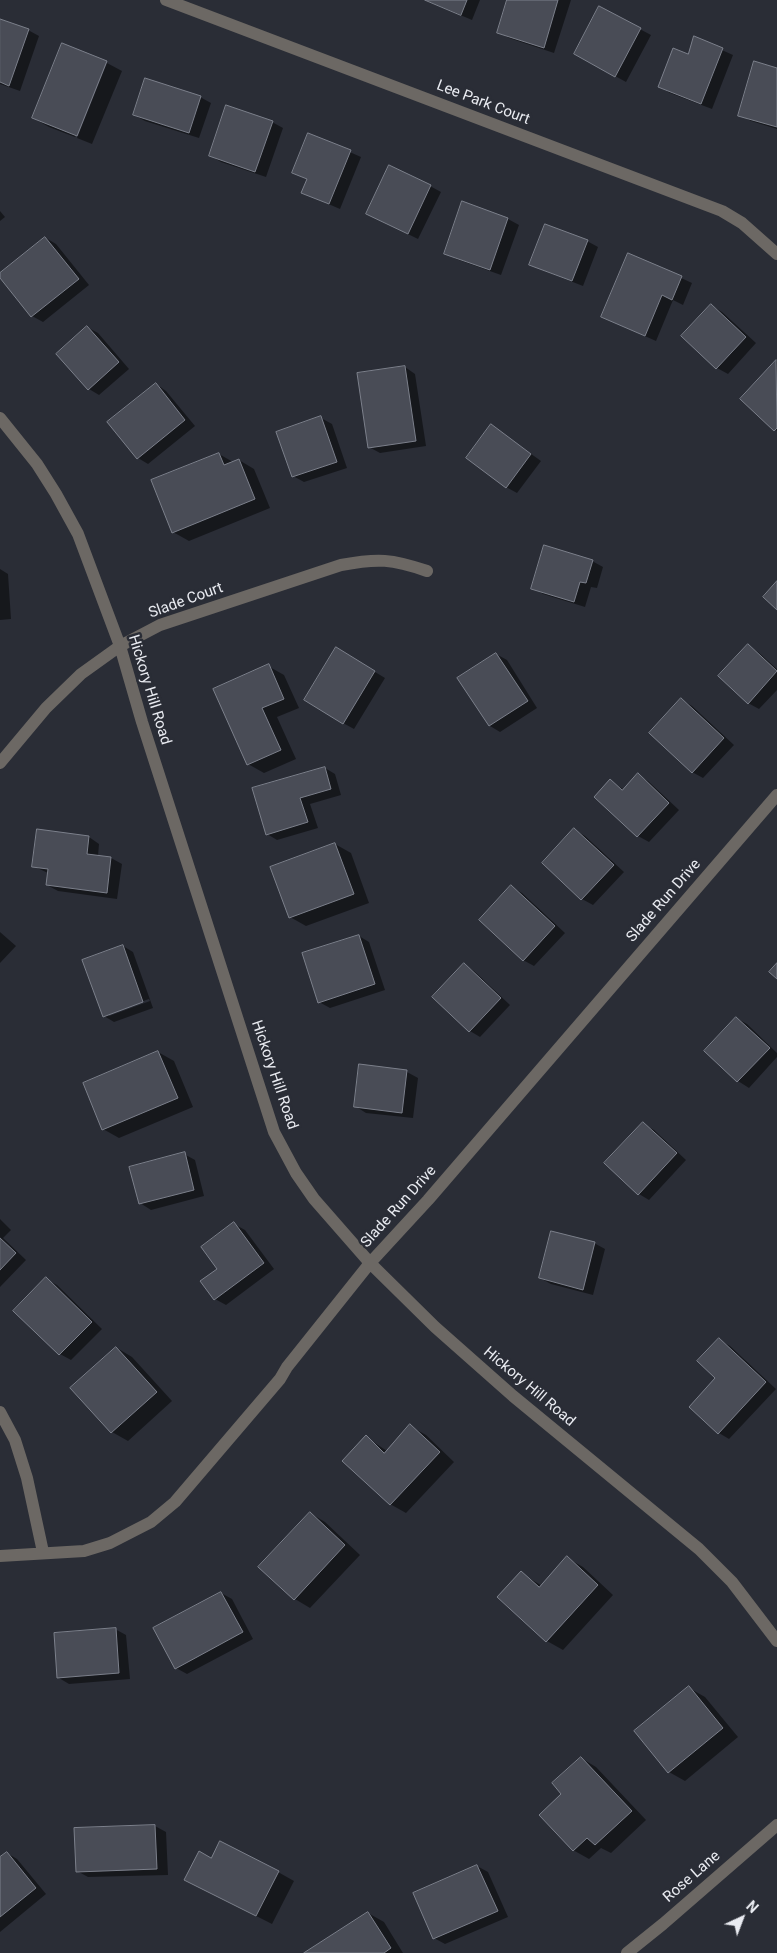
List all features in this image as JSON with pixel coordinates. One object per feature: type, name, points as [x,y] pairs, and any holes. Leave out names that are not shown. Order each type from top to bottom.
[{"type":"street","name":"Lee Park Court","points":[[166,0],[722,211],[742,222],[777,254]]},
{"type":"street","name":"Hickory Hill Road","points":[[0,418],[37,464],[78,534],[120,646],[145,732],[274,1132],[296,1173],[314,1199],[370,1263],[435,1327],[513,1396],[699,1549],[732,1582],[777,1641]]},
{"type":"street","name":"Slade Court","points":[[0,763],[53,701],[81,674],[120,646],[160,625],[341,565],[369,560],[399,562],[427,571]]},
{"type":"street","name":"Slade Run Drive","points":[[0,1556],[84,1550],[110,1544],[151,1522],[175,1502],[280,1379],[287,1367],[370,1263],[428,1200],[777,795]]},
{"type":"street","points":[[0,1412],[16,1440],[27,1478],[43,1552]]},
{"type":"street","name":"Rose Lane","points":[[627,1953],[664,1924],[777,1825]]},
{"type":"building","points":[[425,0],[467,0],[461,15]]},
{"type":"building","points":[[507,0],[558,0],[544,48],[497,33]]},
{"type":"building","points":[[599,6],[641,28],[615,77],[574,54]]},
{"type":"building","points":[[0,19],[29,29],[9,86],[0,82]]},
{"type":"building","points":[[694,36],[723,48],[701,104],[658,87],[673,48],[688,54]]},
{"type":"building","points":[[62,43],[107,61],[77,136],[32,118]]},
{"type":"building","points":[[754,61],[777,68],[777,127],[738,116]]},
{"type":"building","points":[[145,78],[201,96],[189,133],[133,115]]},
{"type":"building","points":[[226,105],[273,121],[255,172],[209,156]]},
{"type":"building","points":[[308,133],[351,150],[329,204],[301,193],[307,179],[292,173]]},
{"type":"building","points":[[389,165],[431,185],[408,234],[366,214]]},
{"type":"building","points":[[462,201],[508,218],[490,270],[444,254]]},
{"type":"building","points":[[545,224],[588,240],[572,281],[529,265]]},
{"type":"building","points":[[45,237],[79,279],[31,317],[0,278],[0,273]]},
{"type":"building","points":[[628,253],[682,276],[672,300],[662,295],[645,336],[601,317]]},
{"type":"building","points":[[711,304],[746,337],[716,369],[681,336]]},
{"type":"building","points":[[87,326],[119,362],[88,390],[56,354]]},
{"type":"building","points":[[776,360],[777,428],[774,431],[740,399]]},
{"type":"building","points":[[405,366],[416,441],[368,448],[357,373]]},
{"type":"building","points":[[156,383],[185,420],[137,459],[107,422]]},
{"type":"building","points":[[321,416],[337,462],[292,477],[276,432]]},
{"type":"building","points":[[491,424],[531,454],[506,488],[466,458]]},
{"type":"building","points":[[219,453],[224,465],[239,459],[255,499],[172,533],[151,480]]},
{"type":"building","points":[[544,545],[593,560],[586,583],[580,582],[574,602],[531,589]]},
{"type":"building","points":[[777,581],[777,610],[763,597]]},
{"type":"building","points":[[748,644],[777,671],[748,704],[718,676]]},
{"type":"building","points":[[336,647],[375,671],[343,724],[304,700]]},
{"type":"building","points":[[496,653],[528,701],[489,726],[457,678]]},
{"type":"building","points":[[269,664],[284,699],[262,708],[281,750],[247,765],[213,689]]},
{"type":"building","points":[[681,698],[724,738],[692,773],[649,733]]},
{"type":"building","points":[[325,767],[331,789],[300,798],[308,822],[266,835],[252,788]]},
{"type":"building","points":[[638,773],[669,803],[637,837],[594,797],[610,779],[622,790]]},
{"type":"building","points":[[574,828],[614,865],[581,900],[542,863]]},
{"type":"building","points":[[37,829],[89,836],[87,854],[111,857],[107,893],[46,885],[48,869],[32,867]]},
{"type":"building","points":[[335,843],[354,894],[289,918],[270,867]]},
{"type":"building","points":[[511,885],[555,926],[523,961],[479,920]]},
{"type":"building","points":[[359,935],[375,984],[318,1003],[302,953]]},
{"type":"building","points":[[123,945],[143,1002],[103,1017],[82,960]]},
{"type":"building","points":[[464,963],[501,998],[469,1032],[432,997]]},
{"type":"building","points":[[777,963],[777,979],[769,972]]},
{"type":"building","points":[[736,1017],[770,1048],[737,1082],[704,1051]]},
{"type":"building","points":[[158,1051],[178,1098],[102,1130],[83,1083]]},
{"type":"building","points":[[359,1064],[407,1070],[402,1113],[354,1107]]},
{"type":"building","points":[[643,1122],[677,1153],[638,1195],[604,1163]]},
{"type":"building","points":[[185,1152],[194,1190],[139,1204],[129,1167]]},
{"type":"building","points":[[234,1222],[264,1263],[214,1300],[200,1281],[217,1269],[201,1247]]},
{"type":"building","points":[[551,1231],[595,1242],[583,1290],[539,1278]]},
{"type":"building","points":[[0,1238],[16,1253],[0,1270]]},
{"type":"building","points":[[46,1277],[92,1322],[59,1355],[13,1311]]},
{"type":"building","points":[[719,1338],[766,1382],[718,1434],[689,1407],[715,1378],[697,1361]]},
{"type":"building","points":[[116,1347],[157,1392],[111,1433],[70,1388]]},
{"type":"building","points":[[410,1424],[440,1452],[390,1505],[342,1461],[366,1435],[384,1453]]},
{"type":"building","points":[[310,1512],[345,1545],[294,1600],[258,1567]]},
{"type":"building","points":[[567,1556],[598,1585],[546,1642],[497,1597],[521,1571],[539,1587]]},
{"type":"building","points":[[221,1592],[243,1632],[175,1669],[153,1628]]},
{"type":"building","points":[[116,1628],[119,1673],[57,1678],[54,1633]]},
{"type":"building","points":[[689,1686],[723,1728],[668,1773],[634,1731]]},
{"type":"building","points":[[581,1757],[632,1811],[595,1845],[587,1838],[573,1851],[539,1815],[561,1794],[552,1783]]},
{"type":"building","points":[[155,1825],[157,1869],[76,1872],[74,1828]]},
{"type":"building","points":[[220,1841],[279,1871],[256,1916],[184,1880],[199,1851],[211,1858]]},
{"type":"building","points":[[7,1852],[36,1888],[0,1917],[0,1857]]},
{"type":"building","points":[[477,1865],[498,1911],[433,1939],[413,1893]]},
{"type":"building","points":[[368,1912],[391,1948],[384,1953],[304,1953]]}]
